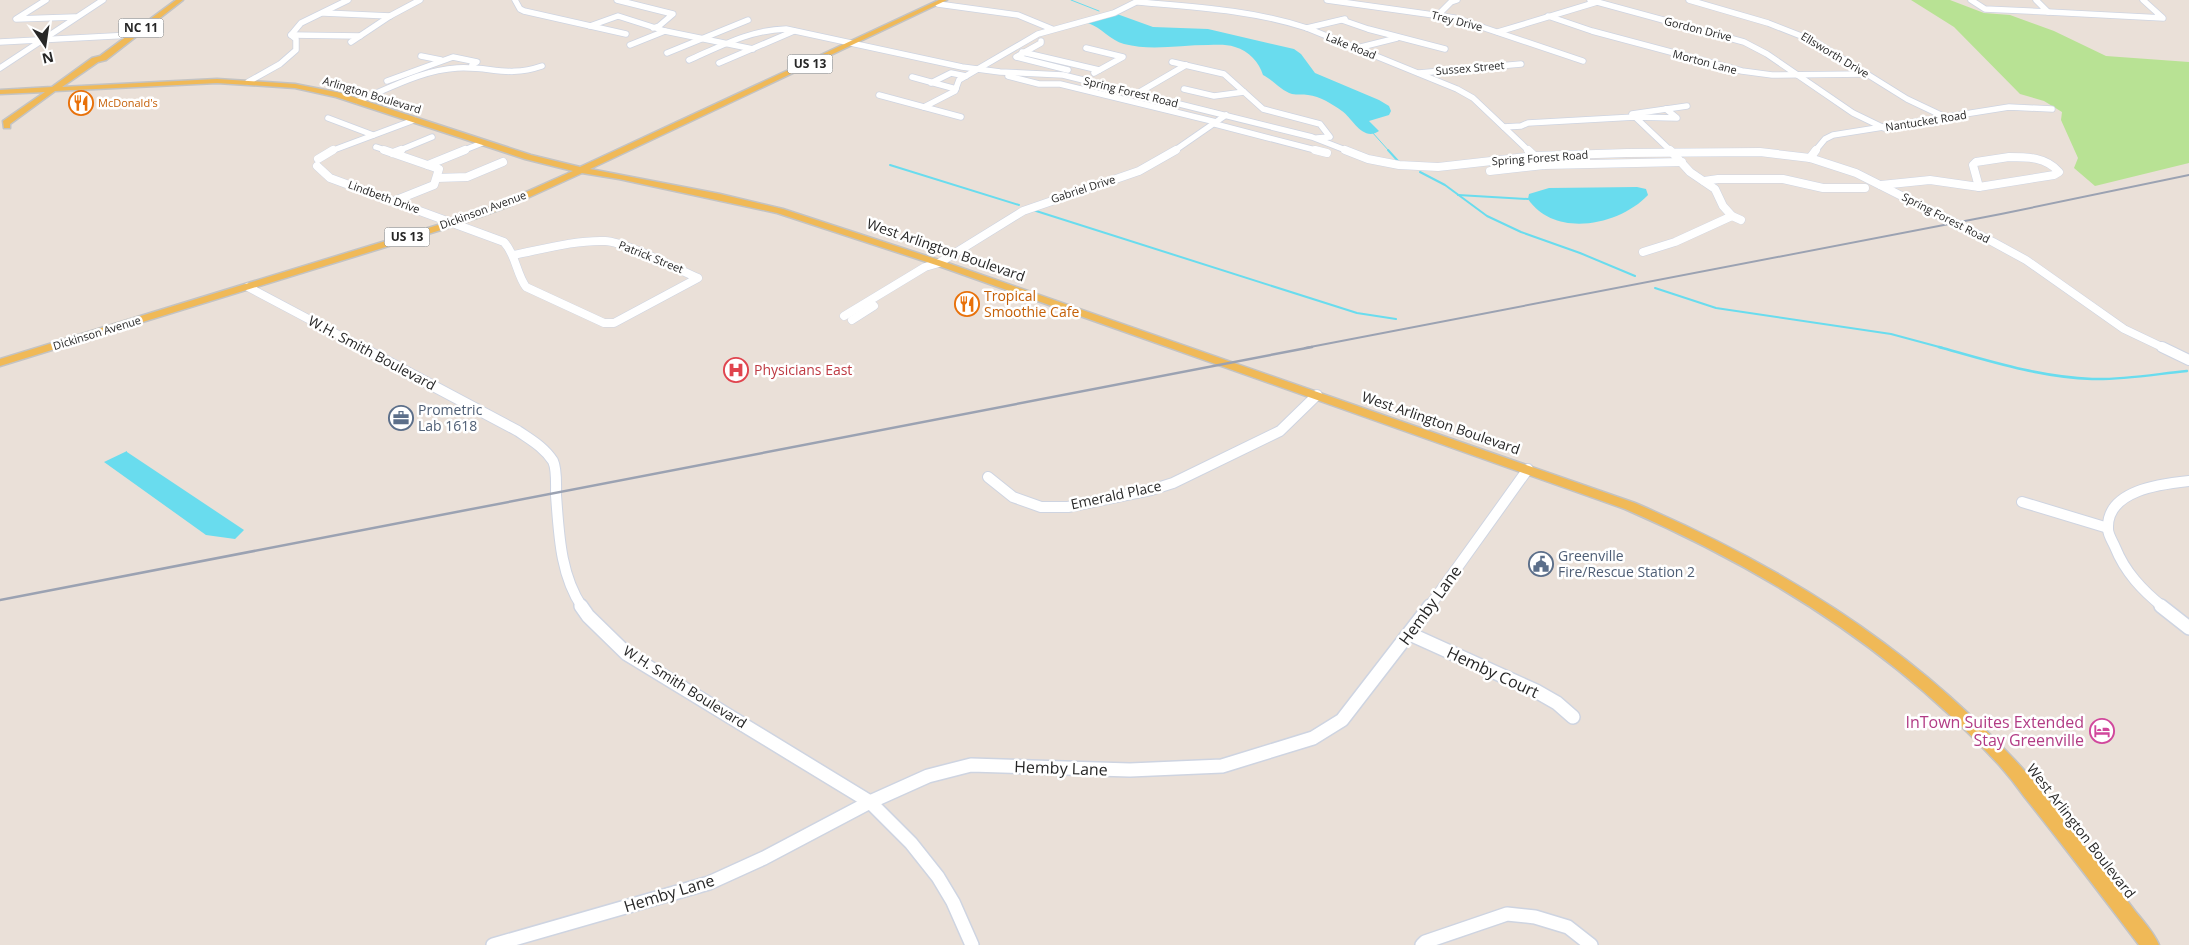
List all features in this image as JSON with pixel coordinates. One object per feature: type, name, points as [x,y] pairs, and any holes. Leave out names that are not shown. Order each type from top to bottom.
[{"type":"main road","name":"NC 11","points":[[7,126],[6,123],[95,60],[103,58],[180,0]]},
{"type":"main road","name":"Dickinson Avenue","points":[[0,363],[454,223],[507,204],[941,2]]},
{"type":"main road","name":"NC 11","points":[[0,131],[7,126],[19,122],[67,88],[106,59],[103,58]]},
{"type":"main road","name":"Arlington Boulevard","points":[[0,92],[189,82],[248,82],[310,88],[358,101],[482,143],[581,170]]},
{"type":"main road","name":"West Arlington Boulevard","points":[[581,170],[619,176],[780,211],[939,262],[1528,469],[1630,506],[1706,540],[1808,596],[1895,657],[1954,708],[2002,756],[2065,831],[2150,945]]},
{"type":"street","points":[[46,0],[16,18],[78,17]]},
{"type":"street","points":[[1,66],[103,0]]},
{"type":"street","points":[[291,35],[301,23],[348,0]]},
{"type":"street","points":[[351,42],[390,16],[420,0]]},
{"type":"street","points":[[515,0],[520,9],[524,11],[626,34]]},
{"type":"street","points":[[617,0],[672,14],[659,26],[653,28]]},
{"type":"street","name":"Trey Drive","points":[[1327,0],[1363,2],[1438,15],[1498,32],[1583,61]]},
{"type":"street","points":[[1438,15],[1451,2],[1457,0]]},
{"type":"street","name":"Gordon Drive","points":[[1590,0],[1730,37],[1768,54],[1853,113],[1884,128]]},
{"type":"street","name":"Ellsworth Drive","points":[[1689,0],[1757,18],[1814,41],[1912,102],[1945,117]]},
{"type":"street","points":[[1971,0],[1985,9],[2163,18],[2143,0]]},
{"type":"street","points":[[2036,0],[2048,12]]},
{"type":"street","points":[[924,107],[950,94],[956,89],[959,80],[1031,38],[1052,29],[1114,12],[1139,1]]},
{"type":"street","name":"Lake Road","points":[[1139,1],[1260,15],[1285,20],[1357,48],[1457,89],[1473,98],[1536,156],[1544,166]]},
{"type":"street","points":[[941,2],[1018,15],[1052,29]]},
{"type":"street","points":[[1354,12],[1363,2]]},
{"type":"street","points":[[1498,32],[1597,2]]},
{"type":"street","points":[[321,13],[390,16]]},
{"type":"street","points":[[590,26],[618,16],[665,31],[752,49]]},
{"type":"street","name":"Morton Lane","points":[[1548,16],[1592,31],[1725,68],[1758,74],[1799,76],[1867,74]]},
{"type":"street","points":[[668,53],[748,20]]},
{"type":"street","points":[[1307,28],[1344,20],[1362,30],[1425,41],[1445,49]]},
{"type":"street","points":[[1067,25],[1075,29],[1041,41],[1041,43],[1016,57],[1089,75]]},
{"type":"street","name":"Spring Forest Road","points":[[689,60],[756,31],[770,28],[795,31],[977,69],[1063,75],[1288,131],[1316,139],[1368,159],[1399,166],[1438,167],[1536,156],[1674,153],[1760,152],[1810,158],[1856,173],[2026,260],[2124,329],[2189,360]]},
{"type":"street","points":[[630,45],[665,31]]},
{"type":"street","points":[[719,63],[795,31]]},
{"type":"street","points":[[0,42],[132,35]]},
{"type":"street","points":[[291,35],[360,36]]},
{"type":"street","points":[[248,82],[290,58],[296,50],[296,39],[291,35]]},
{"type":"street","points":[[1357,48],[1402,37]]},
{"type":"street","points":[[1031,38],[1041,41]]},
{"type":"street","points":[[1081,80],[1123,57],[1086,48]]},
{"type":"street","points":[[1011,50],[1099,70]]},
{"type":"street","points":[[421,56],[442,61]]},
{"type":"street","points":[[386,81],[453,57],[477,62],[467,68]]},
{"type":"street","points":[[1172,62],[1220,73],[1263,109],[1320,124],[1330,137],[1316,139]]},
{"type":"street","name":"Sussex Street","points":[[1418,74],[1521,64]]},
{"type":"street","points":[[1138,93],[1186,65]]},
{"type":"street","points":[[358,101],[424,74],[440,70],[467,68],[505,74],[522,73],[542,66]]},
{"type":"street","points":[[412,71],[424,74]]},
{"type":"street","points":[[1006,72],[1007,76],[1039,84],[1060,84],[1328,153]]},
{"type":"street","points":[[931,83],[951,73],[966,76]]},
{"type":"street","points":[[912,78],[956,89]]},
{"type":"street","points":[[1104,95],[1116,88]]},
{"type":"street","points":[[1184,89],[1214,96],[1244,92]]},
{"type":"street","points":[[879,95],[961,117]]},
{"type":"street","points":[[1686,106],[1632,114],[1674,153],[1690,172],[1715,189],[1723,206],[1732,216],[1741,220]]},
{"type":"street","name":"Nantucket Road","points":[[1810,158],[1825,139],[1833,135],[2009,107],[2052,109]]},
{"type":"street","points":[[1504,127],[1521,126],[1528,123],[1636,117],[1676,118],[1666,109]]},
{"type":"street","name":"Gabriel Drive","points":[[848,318],[934,269],[939,262],[1037,205],[1147,167],[1164,158],[1226,115]]},
{"type":"street","points":[[328,118],[373,135],[414,120]]},
{"type":"street","points":[[1276,140],[1288,131]]},
{"type":"street","name":"Lindbeth Drive","points":[[373,135],[334,149],[318,163],[330,178],[504,242],[509,246],[514,255]]},
{"type":"street","points":[[392,153],[432,137]]},
{"type":"street","points":[[428,165],[482,143]]},
{"type":"street","points":[[376,147],[439,169],[434,185],[394,201]]},
{"type":"street","points":[[1881,185],[1930,180],[1978,187],[1994,186],[2054,175],[2059,172],[2055,166],[2048,162],[2017,156],[1976,162],[1973,165],[1978,187]]},
{"type":"street","points":[[437,178],[467,177],[503,162]]},
{"type":"street","points":[[1490,171],[1544,166],[1682,162]]},
{"type":"street","points":[[1704,181],[1718,179],[1784,179],[1823,188],[1865,188]]},
{"type":"street","points":[[1643,252],[1675,242],[1732,216]]},
{"type":"street","name":"Patrick Street","points":[[607,241],[624,246],[698,278],[608,324],[526,287],[514,255],[582,242],[607,241]]},
{"type":"street","name":"W.H. Smith Boulevard","points":[[248,287],[518,431],[542,446],[554,463],[560,545],[564,567],[576,598],[594,622],[627,654],[870,802],[896,826],[929,864],[947,890],[972,945]]},
{"type":"street","name":"Emerald Place","points":[[988,477],[1013,497],[1041,507],[1068,507],[1151,490],[1173,483],[1280,431],[1317,395]]},
{"type":"street","name":"Hemby Lane","points":[[493,945],[709,883],[764,858],[870,802],[928,776],[971,765],[1161,770],[1222,766],[1313,738],[1342,720],[1410,634],[1528,469]]},
{"type":"street","points":[[2189,480],[2158,484],[2134,492],[2120,502],[2111,512],[2108,528],[2118,557],[2132,578],[2151,597],[2189,628]]},
{"type":"street","points":[[2022,502],[2108,528]]},
{"type":"street","name":"Hemby Court","points":[[1410,634],[1536,691],[1557,703],[1573,717]]},
{"type":"street","points":[[1422,945],[1453,931],[1507,914],[1535,917],[1568,928],[1591,945]]},
{"type":"green space","points":[[1911,0],[1950,0],[1984,13],[2010,15],[2054,31],[2106,56],[2189,62],[2189,163],[2095,186],[2074,168],[2078,158],[2061,120],[2062,112],[2044,101],[2020,94],[1954,27]]},
{"type":"water","points":[[1117,14],[1153,27],[1208,29],[1294,49],[1301,54],[1315,73],[1379,100],[1389,106],[1391,111],[1389,115],[1369,121],[1379,131],[1368,134],[1363,132],[1342,111],[1326,101],[1317,97],[1292,94],[1285,90],[1263,75],[1253,58],[1240,49],[1222,45],[1134,46],[1119,42],[1088,23]]},
{"type":"water","points":[[1637,187],[1646,189],[1648,195],[1636,205],[1621,214],[1605,220],[1588,223],[1570,223],[1554,219],[1540,212],[1528,199],[1529,194],[1549,188]]},
{"type":"water","points":[[127,451],[244,530],[235,539],[206,535],[104,462]]},
{"type":"waterway","points":[[1071,0],[1099,11]]},
{"type":"waterway","points":[[1372,132],[1389,151]]},
{"type":"waterway","points":[[1388,150],[1398,161]]},
{"type":"waterway","points":[[890,165],[1019,205]]},
{"type":"waterway","points":[[1420,172],[1445,185],[1459,195]]},
{"type":"waterway","points":[[1459,195],[1528,199]]},
{"type":"waterway","points":[[1459,195],[1487,216],[1521,232],[1580,253],[1635,276]]},
{"type":"waterway","points":[[1033,210],[1357,313],[1396,319]]},
{"type":"waterway","points":[[1655,288],[1716,308],[1891,334],[1943,348]]},
{"type":"waterway","points":[[1939,347],[2014,368],[2072,378],[2116,379],[2187,371]]},
{"type":"railway","points":[[1305,348],[2001,214],[2189,175]]},
{"type":"railway","points":[[0,600],[1312,347]]},
{"type":"place","name":"McDonald's","points":[[81,103]]},
{"type":"place","name":"Tropical Smoothie Cafe","points":[[967,304]]},
{"type":"place","name":"Physicians East","points":[[736,370]]},
{"type":"place","name":"Prometric Lab 1618","points":[[401,418]]},
{"type":"place","name":"Greenville Fire/Rescue Station 2","points":[[1541,564]]},
{"type":"place","name":"InTown Suites Extended Stay Greenville","points":[[2102,731]]}]
